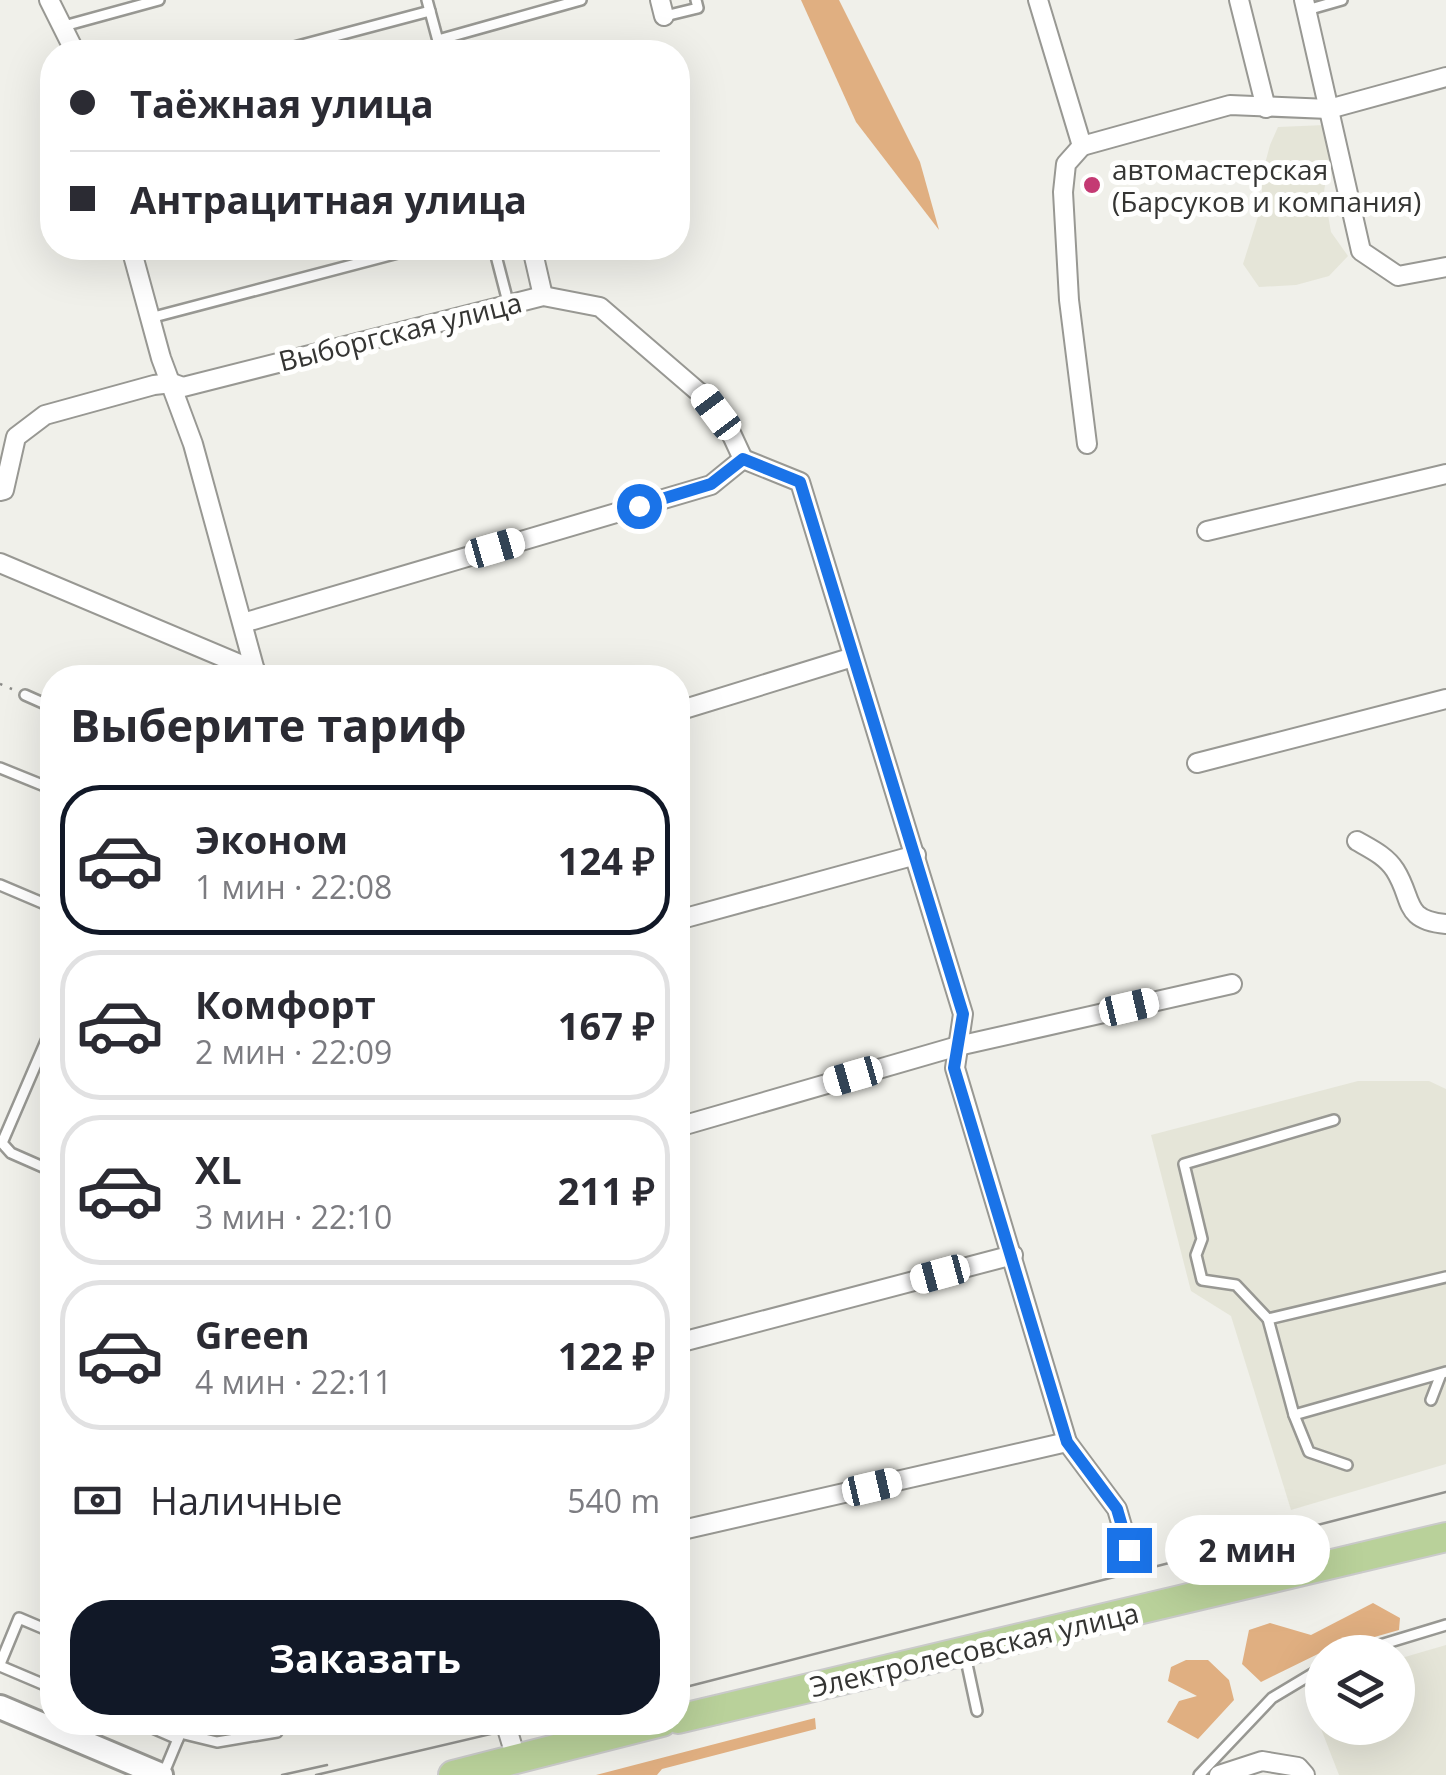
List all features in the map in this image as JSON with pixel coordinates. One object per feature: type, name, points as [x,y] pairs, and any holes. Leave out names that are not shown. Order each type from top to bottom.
[{"type":"main road","name":"Электролесовская улица","points":[[690,1716],[1446,1536]]},
{"type":"main road","points":[[453,1775],[609,1735]]},
{"type":"street","points":[[49,0],[70,40]]},
{"type":"street","points":[[1038,0],[1082,146]]},
{"type":"street","points":[[1239,0],[1266,108]]},
{"type":"street","points":[[1305,5],[1361,250],[1398,276],[1446,267]]},
{"type":"street","points":[[1087,444],[1069,300],[1063,192],[1066,164],[1082,146],[1230,105],[1329,109],[1446,76]]},
{"type":"street","points":[[134,260],[193,444],[254,665]]},
{"type":"street","points":[[535,260],[543,296]]},
{"type":"street","name":"Выборгская улица","points":[[0,491],[4,490],[16,437],[45,415],[154,385],[183,387],[543,296],[600,307],[615,319],[701,394],[730,432],[743,459]]},
{"type":"street","points":[[243,623],[711,484],[743,459],[800,482],[963,1014],[954,1068],[1067,1442],[1117,1509],[1129,1550]]},
{"type":"street","points":[[1206,531],[1446,474]]},
{"type":"street","points":[[0,563],[235,665]]},
{"type":"street","points":[[690,706],[853,657]]},
{"type":"street","points":[[1197,763],[1446,699]]},
{"type":"street","points":[[1356,841],[1380,853],[1395,870],[1412,913],[1427,923],[1446,924]]},
{"type":"street","points":[[690,917],[916,855]]},
{"type":"street","points":[[690,1124],[958,1046],[1232,984]]},
{"type":"street","points":[[690,1341],[1013,1255]]},
{"type":"street","points":[[690,1528],[1067,1442]]},
{"type":"street","points":[[1,1709],[40,1720]]},
{"type":"street","points":[[85,1735],[162,1775]]},
{"type":"street","points":[[509,1735],[516,1758]]},
{"type":"street","points":[[1219,1775],[1262,1762],[1298,1766],[1306,1775]]},
{"type":"lane","points":[[64,26],[159,0]]},
{"type":"lane","points":[[315,40],[429,6],[438,40],[582,0]]},
{"type":"lane","points":[[662,8],[698,8],[696,0]]},
{"type":"lane","points":[[1305,5],[1342,0]]},
{"type":"lane","points":[[150,318],[371,260]]},
{"type":"lane","points":[[497,260],[508,302]]},
{"type":"lane","points":[[25,695],[40,702]]},
{"type":"lane","points":[[0,768],[40,784]]},
{"type":"lane","points":[[0,885],[40,902]]},
{"type":"lane","points":[[40,1055],[2,1143],[40,1165]]},
{"type":"lane","points":[[1334,1120],[1184,1164],[1202,1239],[1196,1255],[1202,1280],[1236,1286],[1268,1319],[1294,1415],[1310,1452],[1347,1465]]},
{"type":"lane","points":[[1268,1319],[1446,1276]]},
{"type":"lane","points":[[1294,1415],[1443,1373]]},
{"type":"lane","points":[[1431,1400],[1443,1373]]},
{"type":"lane","points":[[40,1627],[19,1618],[0,1665],[40,1683]]},
{"type":"lane","points":[[1411,1635],[1446,1624]]},
{"type":"lane","points":[[964,1652],[978,1712]]},
{"type":"lane","points":[[1200,1775],[1272,1698],[1305,1678]]},
{"type":"lane","points":[[162,1775],[179,1735]]},
{"type":"lane","points":[[194,1735],[217,1742],[258,1735]]},
{"type":"shaded area","points":[[801,0],[839,0],[920,162],[939,230],[856,122]]},
{"type":"shaded area","points":[[1325,125],[1329,158],[1324,192],[1331,232],[1348,256],[1329,276],[1296,285],[1259,287],[1243,264],[1262,204],[1262,175],[1270,145],[1278,127]]},
{"type":"shaded area","points":[[1358,1081],[1429,1081],[1446,1089],[1446,1464],[1291,1510],[1231,1316],[1191,1291],[1151,1135]]},
{"type":"shaded area","points":[[1373,1603],[1400,1618],[1399,1630],[1382,1635],[1311,1635]]},
{"type":"shaded area","points":[[1270,1623],[1311,1635],[1305,1635],[1305,1660],[1261,1682],[1242,1664],[1249,1630]]},
{"type":"shaded area","points":[[1446,1645],[1446,1775],[1339,1775],[1327,1745],[1415,1745],[1415,1654]]},
{"type":"shaded area","points":[[1186,1660],[1208,1660],[1229,1680],[1234,1700],[1198,1739],[1167,1722],[1179,1701],[1197,1696],[1168,1681],[1171,1667]]},
{"type":"shaded area","points":[[815,1718],[816,1729],[662,1769],[657,1775],[596,1775]]},
{"type":"tram line","points":[[690,1686],[1446,1492]]},
{"type":"tram line","points":[[316,1775],[487,1735]]},
{"type":"tram line","points":[[282,1775],[327,1765]]},
{"type":"place","name":"автомастерская (Барсуков и компания)","points":[[1092,185]]},
{"type":"route","points":[[639,506],[711,484],[743,459],[800,482],[963,1014],[954,1068],[1067,1442],[1117,1509],[1129,1550]]}]
